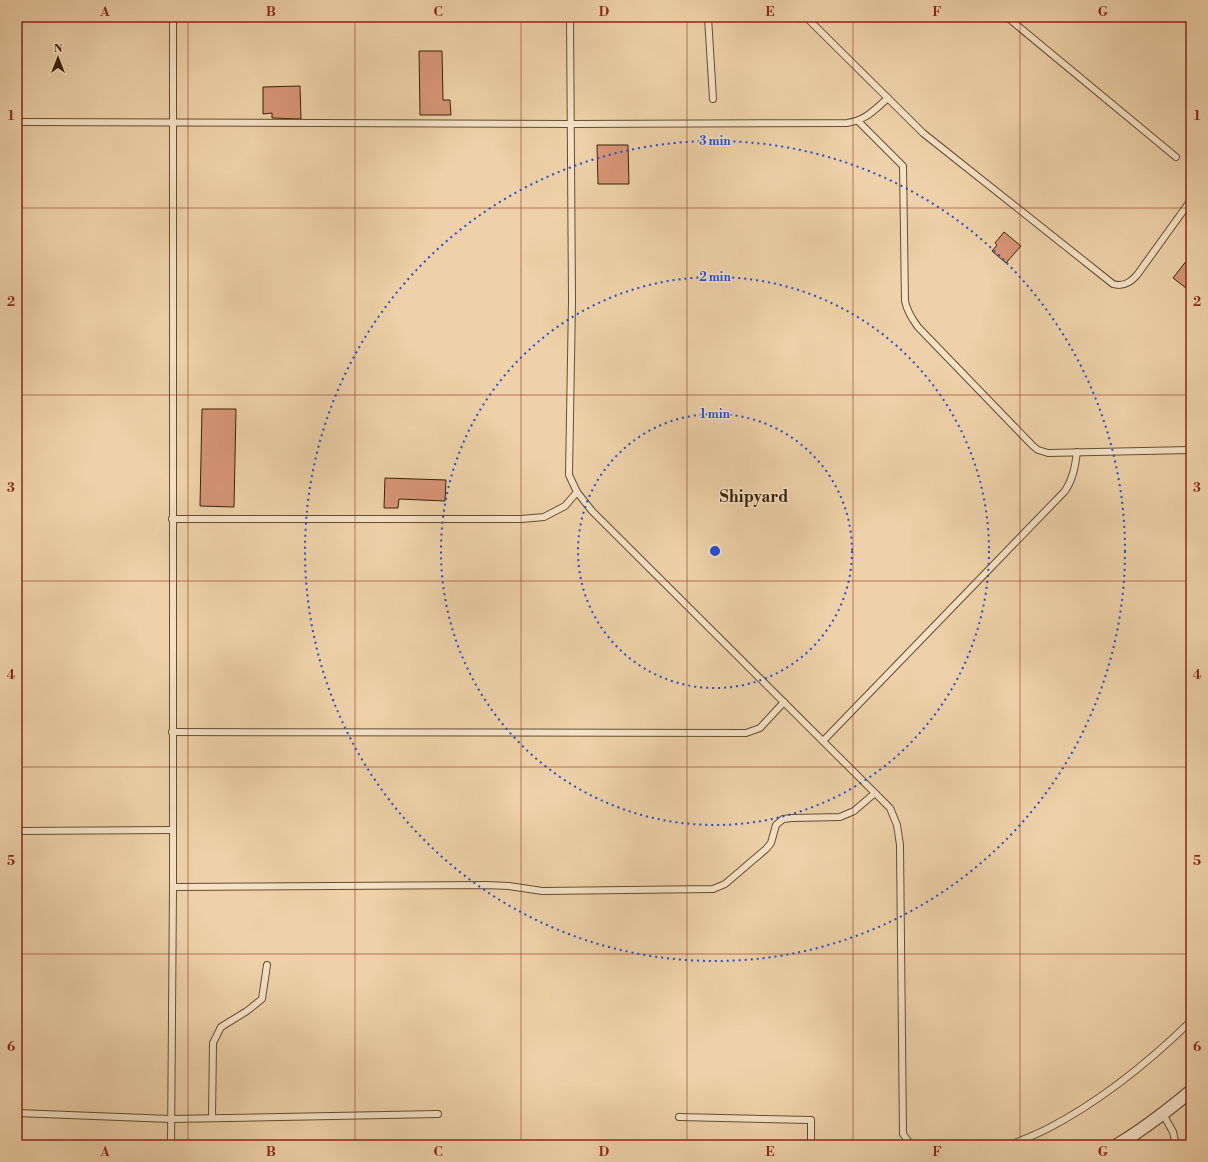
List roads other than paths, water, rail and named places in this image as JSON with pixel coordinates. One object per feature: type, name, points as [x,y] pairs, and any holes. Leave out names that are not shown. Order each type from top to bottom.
[{"type":"street","points":[[1117,1145],[1138,1133],[1191,1090]]},
{"type":"lane","points":[[171,1145],[173,887],[173,17]]},
{"type":"lane","points":[[570,17],[572,301],[570,475],[577,492],[592,511],[890,808],[897,825],[900,845],[903,1134],[911,1145]]},
{"type":"lane","points":[[708,17],[713,99]]},
{"type":"lane","points":[[806,17],[923,132],[1112,284],[1120,286],[1132,281],[1190,202]]},
{"type":"lane","points":[[1007,17],[1176,157]]},
{"type":"lane","points":[[17,122],[570,124],[847,123],[858,121],[868,116],[888,98]]},
{"type":"lane","points":[[858,121],[903,166],[905,301],[906,308],[910,316],[918,327],[1038,450],[1048,453],[1191,450]]},
{"type":"lane","points":[[823,741],[1065,492],[1074,473],[1078,452]]},
{"type":"lane","points":[[172,519],[522,519],[544,517],[565,506],[577,492]]},
{"type":"lane","points":[[172,732],[746,733],[760,728],[784,702]]},
{"type":"lane","points":[[173,887],[486,885],[509,886],[542,892],[713,889],[725,884],[766,849],[771,843],[776,825],[783,819],[840,817],[854,811],[875,793]]},
{"type":"lane","points":[[17,831],[172,830]]},
{"type":"lane","points":[[212,1118],[213,1043],[221,1027],[262,1000],[267,965]]},
{"type":"lane","points":[[1010,1145],[1046,1130],[1091,1103],[1165,1047],[1191,1021]]},
{"type":"lane","points":[[17,1112],[171,1119],[438,1114]]},
{"type":"lane","points":[[1163,1114],[1173,1132],[1176,1145]]},
{"type":"lane","points":[[679,1118],[811,1120],[811,1145]]},
{"type":"district","name":"Shipyard","points":[[754,497]]}]
